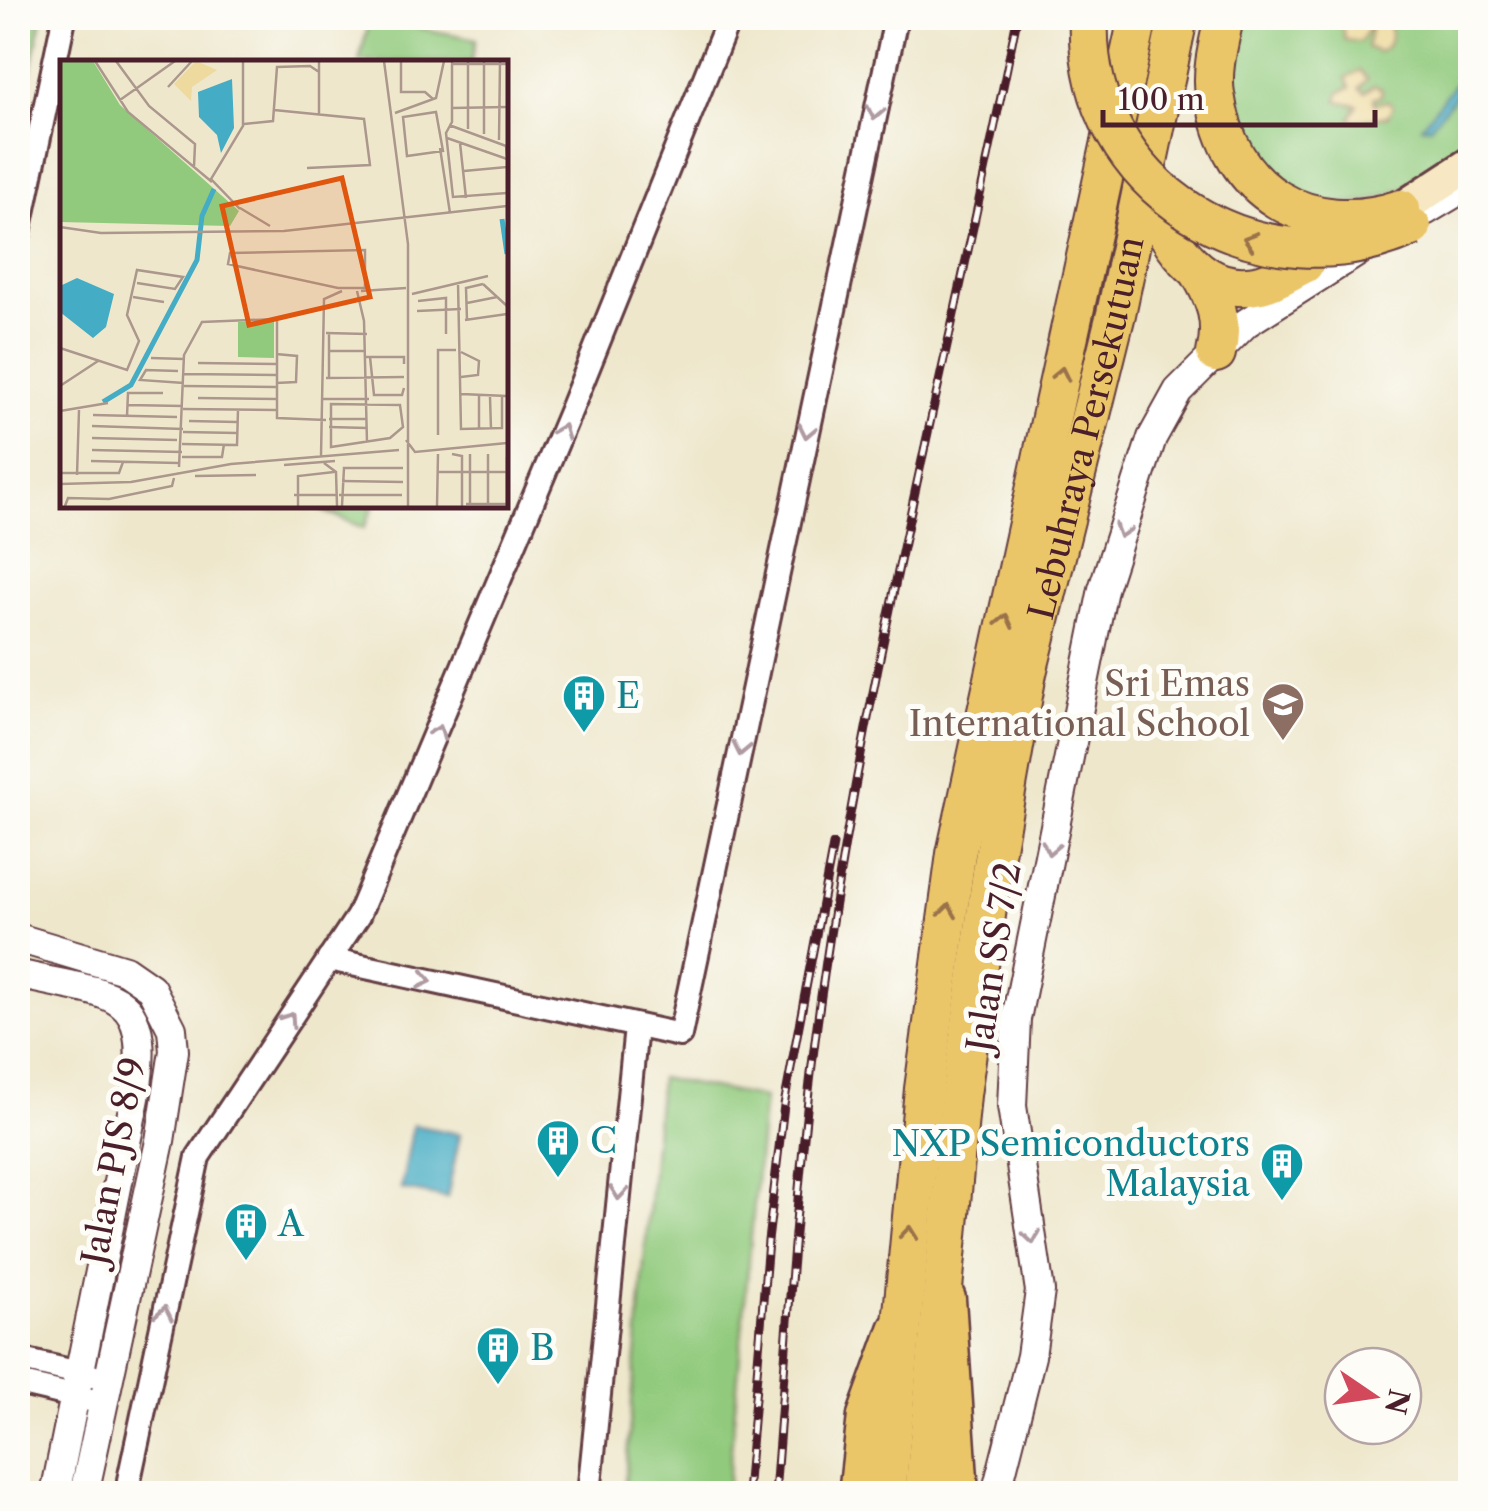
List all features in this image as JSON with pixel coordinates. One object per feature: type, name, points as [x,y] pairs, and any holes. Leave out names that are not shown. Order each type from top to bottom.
[{"type":"highway","points":[[1089,18],[1092,66],[1111,123],[1136,162],[1189,212],[1251,242],[1322,251],[1363,246],[1406,218]]},
{"type":"highway","name":"Lebuhraya Persekutuan","points":[[886,1494],[924,1090],[956,854],[1138,18]]},
{"type":"highway","name":"Lebuhraya Persekutuan","points":[[924,1494],[961,1095],[992,865],[1027,673],[1142,189],[1178,18]]},
{"type":"highway","points":[[1224,18],[1214,79],[1221,126],[1233,154],[1259,186],[1286,205],[1324,218],[1406,218]]},
{"type":"highway","points":[[1142,189],[1177,250],[1200,273],[1220,321],[1216,354]]},
{"type":"highway","points":[[1200,273],[1230,284],[1261,284],[1304,264]]},
{"type":"highway","points":[[945,1299],[958,1494]]},
{"type":"highway","points":[[858,1494],[868,1416],[899,1330]]},
{"type":"main road","points":[[1406,218],[1470,164]]},
{"type":"main road","points":[[1406,218],[1470,186]]},
{"type":"street","points":[[18,237],[64,18]]},
{"type":"street","points":[[132,1494],[129,1480],[185,1203],[198,1157],[358,916],[420,774],[728,18]]},
{"type":"street","points":[[329,959],[680,1035],[896,18]]},
{"type":"street","points":[[1304,264],[1470,153]]},
{"type":"street","name":"Jalan SS 7/2","points":[[996,1494],[1031,1356],[1040,1292],[1012,1106],[1016,1019],[1104,589],[1152,438],[1178,391],[1246,323],[1354,253],[1470,186]]},
{"type":"street","points":[[18,938],[101,960],[140,978],[133,1014]]},
{"type":"street","name":"Jalan PJS 8/9","points":[[18,974],[112,996],[133,1014],[142,1036],[142,1060],[54,1494]]},
{"type":"street","name":"Jalan PJS 8/9","points":[[84,1494],[174,1051],[164,1006],[140,978]]},
{"type":"street","points":[[589,1494],[636,1027]]},
{"type":"street","points":[[148,1193],[185,1203]]},
{"type":"street","points":[[18,1359],[76,1384],[106,1391]]},
{"type":"street","points":[[18,1383],[76,1384]]},
{"type":"green space","points":[[18,18],[42,18],[18,132]]},
{"type":"green space","points":[[370,18],[476,39],[471,60],[360,60]]},
{"type":"green space","points":[[1238,18],[1470,18],[1470,147],[1422,178],[1372,200],[1347,204],[1321,202],[1296,192],[1255,162],[1243,148],[1233,100]]},
{"type":"green space","points":[[320,508],[373,508],[364,528]]},
{"type":"green space","points":[[660,1078],[764,1098],[727,1493],[624,1493]]},
{"type":"sand","points":[[1340,18],[1384,18],[1390,28],[1390,42],[1378,52],[1367,47],[1371,24],[1360,42],[1345,40]]},
{"type":"sand","points":[[1360,70],[1367,79],[1359,88],[1365,92],[1374,85],[1382,89],[1381,96],[1374,98],[1375,104],[1388,101],[1393,106],[1388,116],[1355,121],[1350,118],[1357,105],[1337,101],[1339,92],[1350,88],[1346,78]]},
{"type":"water","points":[[1470,46],[1470,85],[1461,89],[1430,127],[1421,126],[1469,66]]},
{"type":"water","points":[[413,1125],[460,1134],[447,1198],[401,1189]]},
{"type":"railway","points":[[775,1494],[806,1115],[841,867],[887,623],[1017,18]]},
{"type":"railway","points":[[747,1494],[768,1241],[784,1105],[833,845]]},
{"type":"place","name":"E","points":[[584,734]]},
{"type":"place","name":"Sri Emas International School","points":[[1283,742]]},
{"type":"place","name":"C","points":[[558,1179]]},
{"type":"place","name":"NXP Semiconductors Malaysia","points":[[1282,1202]]},
{"type":"place","name":"A","points":[[246,1262]]},
{"type":"place","name":"B","points":[[498,1386]]}]
